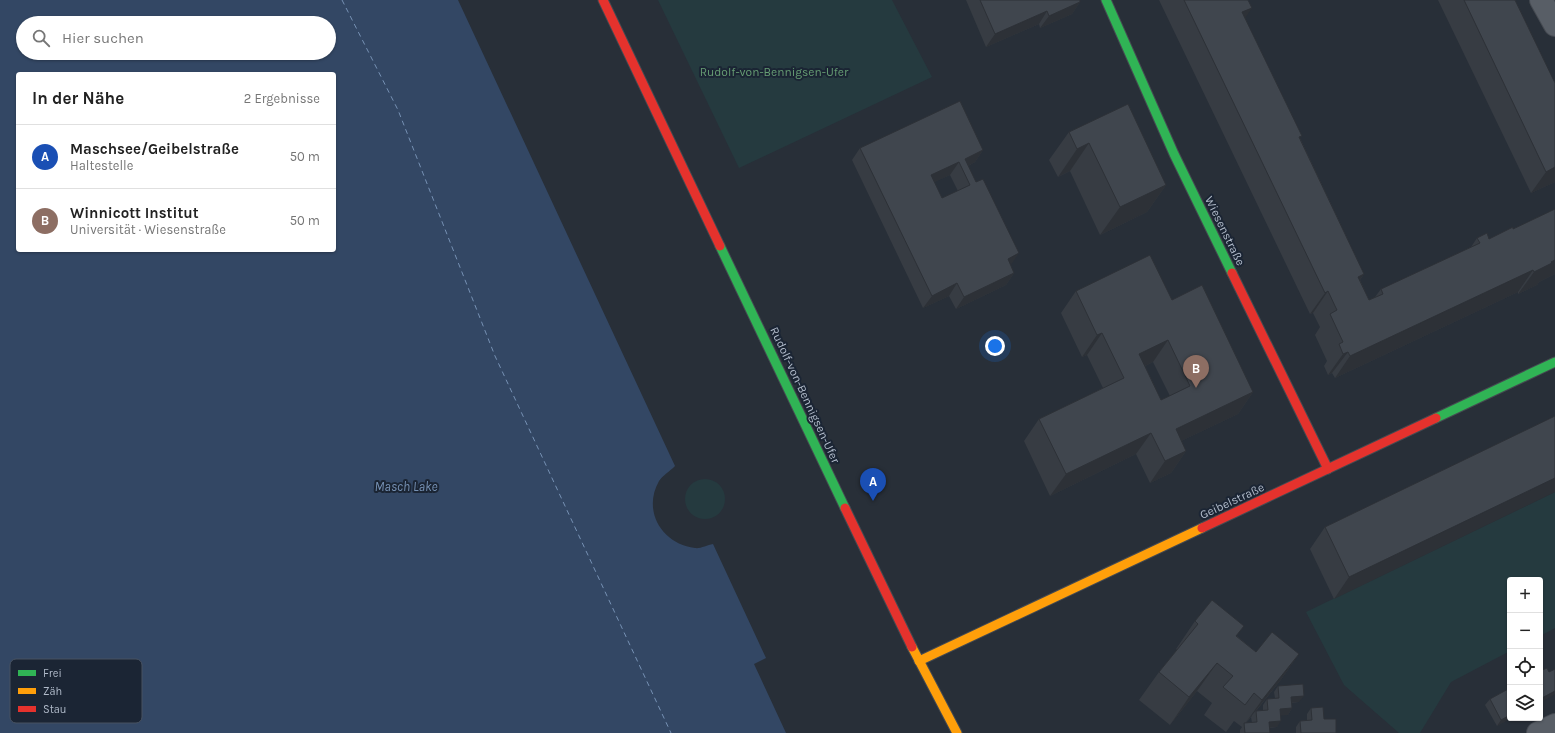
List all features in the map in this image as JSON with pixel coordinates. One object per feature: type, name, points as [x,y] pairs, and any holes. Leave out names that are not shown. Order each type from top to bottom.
[{"type":"street","name":"Rudolf-von-Bennigsen-Ufer","points":[[604,0],[896,615],[957,733]]},
{"type":"street","name":"Wiesenstraße","points":[[1106,0],[1174,154],[1328,468]]},
{"type":"street","points":[[1541,0],[1555,25]]},
{"type":"street","name":"Geibelstraße","points":[[919,661],[1555,362]]},
{"type":"street","points":[[1538,733],[1555,725]]},
{"type":"green space","name":"Rudolf-von-Bennigsen-Ufer","points":[[658,0],[892,0],[932,77],[739,168]]},
{"type":"green space","points":[[705,479],[713,481],[719,485],[723,491],[725,499],[723,507],[719,513],[713,517],[705,519],[697,517],[691,513],[687,507],[685,499],[687,491],[691,485],[697,481]]},
{"type":"green space","points":[[1555,492],[1555,628],[1543,634],[1543,577],[1507,577],[1507,653],[1451,682],[1420,733],[1399,733],[1344,685],[1306,612]]},
{"type":"water","name":"Masch Lake","points":[[0,0],[458,0],[675,466],[660,479],[654,492],[654,514],[658,524],[673,540],[683,545],[697,548],[713,544],[766,658],[754,664],[786,733],[0,733]]},
{"type":"building","points":[[980,0],[1080,0],[1080,2],[1049,16],[1047,11],[995,34]]},
{"type":"building","points":[[1184,0],[1248,0],[1252,8],[1242,12],[1302,136],[1299,137],[1364,274],[1358,277],[1369,300],[1383,294],[1381,289],[1480,243],[1477,238],[1487,233],[1489,239],[1555,209],[1555,260],[1534,272],[1533,270],[1350,356],[1348,352],[1343,354],[1339,344],[1343,342],[1330,314],[1337,310],[1328,291],[1325,293]]},
{"type":"building","points":[[1464,0],[1515,0],[1555,83],[1555,167],[1546,172]]},
{"type":"building","points":[[960,101],[983,150],[965,159],[976,182],[983,179],[1019,253],[1008,259],[1014,273],[964,297],[957,283],[932,296],[860,148]],"holes":[[[959,162],[970,185],[942,198],[931,175]]]},
{"type":"building","points":[[1128,104],[1166,185],[1120,207],[1089,143],[1077,149],[1069,132]]},
{"type":"building","points":[[1150,255],[1172,300],[1202,285],[1253,392],[1176,429],[1186,451],[1165,461],[1151,433],[1066,474],[1039,419],[1124,378],[1102,333],[1097,335],[1076,291]],"holes":[[[1168,340],[1190,386],[1161,400],[1139,354]]]},
{"type":"building","points":[[1555,416],[1555,478],[1349,577],[1325,527]]},
{"type":"building","points":[[1212,600],[1244,626],[1236,636],[1256,652],[1272,632],[1299,654],[1262,700],[1254,693],[1245,705],[1223,687],[1233,676],[1217,663],[1189,697],[1159,672],[1198,624],[1195,621]]},
{"type":"building","points":[[1547,668],[1549,672],[1555,669],[1555,691],[1543,697],[1543,685],[1543,670]]},
{"type":"building","points":[[1303,684],[1304,696],[1291,697],[1292,708],[1280,709],[1281,721],[1269,722],[1270,733],[1245,733],[1244,723],[1257,722],[1256,711],[1268,710],[1267,699],[1279,698],[1278,686]]},
{"type":"building","points":[[1507,690],[1507,717],[1501,720],[1490,699]]},
{"type":"building","points":[[1323,707],[1324,719],[1336,719],[1336,733],[1301,733],[1300,721],[1312,720],[1311,708]]},
{"type":"ferry route","points":[[342,0],[398,110],[495,356],[671,733]]},
{"type":"traffic: fast","points":[[1106,0],[1174,154],[1232,273]]},
{"type":"traffic: fast","points":[[720,246],[845,508]]},
{"type":"traffic: fast","points":[[1436,418],[1555,362]]},
{"type":"traffic: slow","points":[[919,661],[1202,528]]},
{"type":"traffic: slow","points":[[912,647],[957,733]]},
{"type":"traffic: jam","points":[[603,0],[720,246]]},
{"type":"traffic: jam","points":[[1232,273],[1328,469]]},
{"type":"traffic: jam","points":[[1202,528],[1436,418]]},
{"type":"traffic: jam","points":[[845,508],[912,647]]},
{"type":"place","name":"Winnicott Institut","points":[[1196,388]]},
{"type":"place","name":"Maschsee/Geibelstraße","points":[[873,501]]}]
